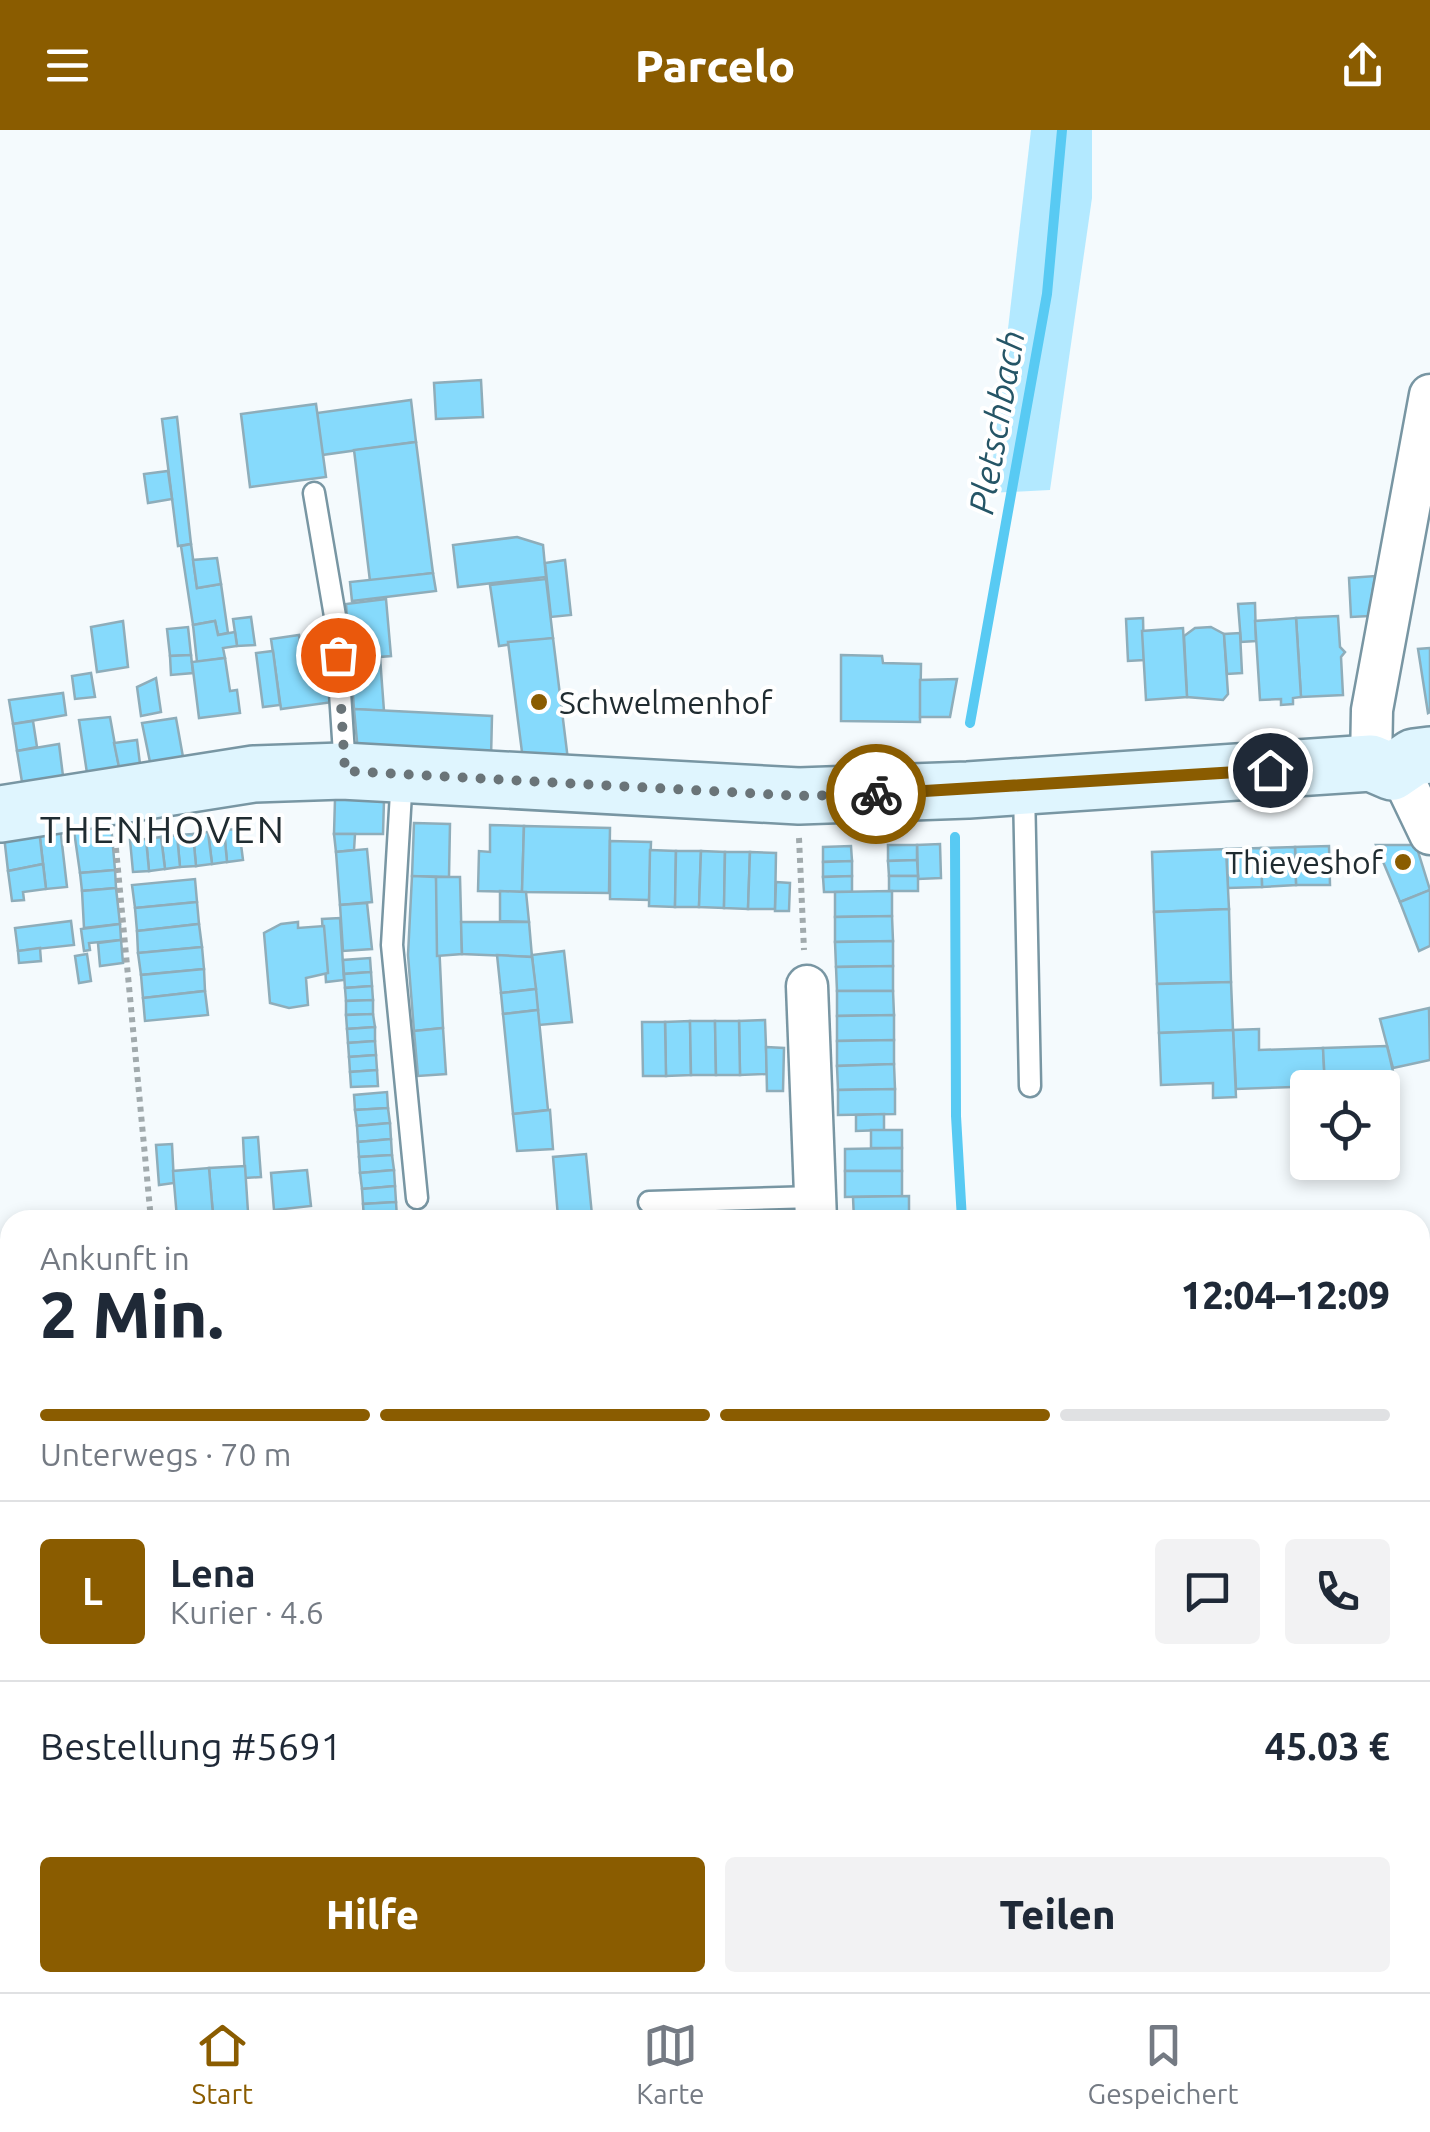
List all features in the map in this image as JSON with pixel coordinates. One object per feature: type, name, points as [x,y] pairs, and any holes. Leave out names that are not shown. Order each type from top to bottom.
[{"type":"street","points":[[1430,395],[1372,710],[1430,834]]},
{"type":"street","points":[[0,814],[254,774],[345,771],[799,796],[1024,787],[1398,763]]},
{"type":"street","points":[[807,986],[815,1209]]},
{"type":"lane","points":[[314,493],[336,616],[345,771]]},
{"type":"lane","points":[[402,774],[392,945],[417,1198]]},
{"type":"lane","points":[[1024,787],[1030,1086]]},
{"type":"lane","points":[[648,1202],[815,1209]]},
{"type":"path","points":[[111,796],[150,1210]]},
{"type":"path","points":[[799,796],[799,888],[807,986]]},
{"type":"shaded area","points":[[1031,130],[1092,130],[1092,198],[1050,490],[989,493]]},
{"type":"building","points":[[481,380],[483,417],[436,419],[434,383]]},
{"type":"building","points":[[411,400],[416,442],[322,455],[317,413]]},
{"type":"building","points":[[316,404],[326,477],[250,487],[241,414]]},
{"type":"building","points":[[177,417],[191,544],[178,546],[162,419]]},
{"type":"building","points":[[416,442],[433,573],[370,581],[354,450]]},
{"type":"building","points":[[168,471],[172,499],[148,503],[144,474]]},
{"type":"building","points":[[517,537],[543,545],[546,577],[458,587],[453,545]]},
{"type":"building","points":[[191,544],[197,588],[221,584],[228,633],[218,635],[215,621],[193,625],[181,546]]},
{"type":"building","points":[[217,558],[221,584],[197,588],[193,560]]},
{"type":"building","points":[[565,560],[571,615],[551,617],[545,563]]},
{"type":"building","points":[[433,573],[436,591],[352,601],[350,582]]},
{"type":"building","points":[[1375,576],[1369,616],[1351,617],[1349,578]]},
{"type":"building","points":[[546,579],[553,638],[499,646],[490,585]]},
{"type":"building","points":[[386,599],[391,656],[380,657],[384,711],[354,709],[346,604]]},
{"type":"building","points":[[1255,603],[1256,641],[1241,642],[1238,604]]},
{"type":"building","points":[[1338,616],[1340,647],[1345,652],[1341,657],[1343,695],[1301,697],[1296,618]]},
{"type":"building","points":[[251,617],[255,645],[237,646],[233,619]]},
{"type":"building","points":[[1143,618],[1144,660],[1128,661],[1126,619]]},
{"type":"building","points":[[1296,618],[1301,697],[1293,698],[1293,704],[1281,705],[1281,699],[1260,700],[1255,621]]},
{"type":"building","points":[[123,621],[128,667],[97,672],[91,627]]},
{"type":"building","points":[[215,621],[218,635],[235,632],[237,646],[223,648],[225,658],[197,662],[193,625]]},
{"type":"building","points":[[188,627],[191,655],[170,656],[167,629]]},
{"type":"building","points":[[1211,627],[1224,634],[1228,694],[1223,700],[1187,697],[1184,636],[1195,628]]},
{"type":"building","points":[[1183,628],[1187,697],[1146,700],[1142,631]]},
{"type":"building","points":[[1240,633],[1242,673],[1227,674],[1224,634]]},
{"type":"building","points":[[299,635],[301,649],[325,645],[333,702],[281,709],[271,639]]},
{"type":"building","name":"Schwelmenhof","points":[[553,638],[568,760],[523,760],[508,642]]},
{"type":"building","points":[[1430,648],[1430,712],[1428,713],[1418,649]]},
{"type":"building","points":[[273,651],[280,705],[263,707],[256,653]]},
{"type":"building","points":[[191,655],[193,673],[171,675],[170,656]]},
{"type":"building","points":[[841,655],[882,656],[883,663],[921,664],[920,722],[841,721]]},
{"type":"building","points":[[225,658],[230,691],[237,690],[240,713],[199,718],[192,662]]},
{"type":"building","points":[[91,673],[95,697],[75,699],[72,676]]},
{"type":"building","points":[[156,678],[161,712],[141,716],[137,687]]},
{"type":"building","points":[[957,679],[950,717],[920,717],[920,680]]},
{"type":"building","points":[[63,693],[66,715],[13,724],[9,700]]},
{"type":"building","points":[[354,709],[492,716],[491,758],[358,752]]},
{"type":"building","points":[[110,717],[119,767],[87,773],[79,720]]},
{"type":"building","points":[[176,718],[183,757],[150,762],[142,723]]},
{"type":"building","points":[[33,721],[37,747],[17,751],[13,724]]},
{"type":"building","points":[[137,740],[140,764],[119,767],[114,743]]},
{"type":"building","points":[[59,744],[63,776],[22,782],[17,751]]},
{"type":"building","points":[[335,799],[384,800],[383,834],[334,834]]},
{"type":"building","points":[[110,813],[115,870],[80,873],[72,817]]},
{"type":"building","points":[[59,818],[67,887],[46,889],[38,821]]},
{"type":"building","points":[[38,821],[43,864],[8,871],[3,827]]},
{"type":"building","points":[[414,823],[450,824],[449,877],[412,876]]},
{"type":"building","points":[[490,825],[524,826],[522,892],[478,891],[479,851],[490,852]]},
{"type":"building","points":[[524,826],[610,828],[609,893],[522,892]]},
{"type":"building","points":[[239,829],[243,860],[227,862],[224,830]]},
{"type":"building","points":[[224,830],[227,862],[212,864],[208,832]]},
{"type":"building","points":[[208,832],[212,864],[196,866],[193,834]]},
{"type":"building","points":[[193,834],[196,866],[180,867],[177,835]]},
{"type":"building","points":[[334,834],[355,834],[354,850],[336,852]]},
{"type":"building","points":[[177,835],[180,867],[165,869],[161,837]]},
{"type":"building","points":[[161,837],[165,869],[149,871],[146,839]]},
{"type":"building","points":[[146,839],[149,871],[133,872],[130,840]]},
{"type":"building","points":[[610,841],[651,842],[649,900],[610,899]]},
{"type":"building","points":[[940,844],[941,878],[918,879],[917,845]]},
{"type":"building","points":[[888,845],[917,845],[917,860],[888,861]]},
{"type":"building","name":"Thieveshof","points":[[1376,845],[1416,845],[1430,890],[1400,902]]},
{"type":"building","points":[[851,846],[852,861],[823,862],[823,847]]},
{"type":"building","points":[[1329,846],[1330,885],[1296,885],[1295,847]]},
{"type":"building","points":[[1295,847],[1296,885],[1262,887],[1261,848]]},
{"type":"building","points":[[1261,848],[1262,887],[1228,888],[1226,849]]},
{"type":"building","points":[[367,849],[372,902],[340,905],[336,852]]},
{"type":"building","points":[[1226,849],[1229,909],[1154,912],[1152,852]]},
{"type":"building","points":[[650,850],[676,851],[675,907],[649,906]]},
{"type":"building","points":[[676,851],[701,851],[699,907],[675,907]]},
{"type":"building","points":[[701,851],[725,852],[724,908],[699,907]]},
{"type":"building","points":[[725,852],[750,852],[748,909],[724,908]]},
{"type":"building","points":[[750,852],[776,853],[775,909],[748,909]]},
{"type":"building","points":[[917,860],[918,876],[889,876],[888,861]]},
{"type":"building","points":[[852,861],[852,876],[823,877],[823,862]]},
{"type":"building","points":[[43,864],[46,889],[23,892],[24,900],[12,901],[8,871]]},
{"type":"building","points":[[115,870],[116,888],[82,891],[80,873]]},
{"type":"building","points":[[412,876],[436,877],[443,1028],[414,1031],[408,955]]},
{"type":"building","points":[[852,876],[852,892],[824,892],[823,877]]},
{"type":"building","points":[[889,876],[918,876],[918,891],[889,891]]},
{"type":"building","points":[[436,877],[460,877],[462,954],[437,956]]},
{"type":"building","points":[[195,879],[197,902],[135,908],[132,885]]},
{"type":"building","points":[[776,882],[790,883],[789,911],[775,911]]},
{"type":"building","points":[[116,888],[120,924],[84,928],[82,891]]},
{"type":"building","points":[[1430,890],[1430,946],[1419,951],[1400,902]]},
{"type":"building","points":[[500,891],[526,892],[529,922],[500,921]]},
{"type":"building","points":[[892,891],[892,916],[835,917],[835,892]]},
{"type":"building","points":[[197,902],[199,924],[137,931],[135,908]]},
{"type":"building","points":[[367,903],[372,949],[343,951],[340,905]]},
{"type":"building","points":[[1229,909],[1231,982],[1157,984],[1154,912]]},
{"type":"building","points":[[892,916],[893,941],[835,942],[835,917]]},
{"type":"building","points":[[340,918],[344,980],[326,982],[322,919]]},
{"type":"building","points":[[71,921],[74,945],[18,951],[15,928]]},
{"type":"building","points":[[298,922],[298,928],[324,926],[328,973],[306,978],[308,1005],[289,1008],[270,1003],[264,933],[281,924]]},
{"type":"building","points":[[461,922],[529,922],[532,957],[462,954]]},
{"type":"building","points":[[120,924],[121,940],[89,943],[90,950],[84,951],[81,929]]},
{"type":"building","points":[[199,924],[202,947],[138,953],[137,931]]},
{"type":"building","points":[[121,940],[123,963],[100,966],[98,943]]},
{"type":"building","points":[[893,941],[893,966],[836,967],[835,942]]},
{"type":"building","points":[[202,947],[204,969],[141,975],[138,953]]},
{"type":"building","points":[[40,948],[41,961],[19,963],[18,951]]},
{"type":"building","points":[[564,951],[572,1022],[539,1025],[532,955]]},
{"type":"building","points":[[87,954],[91,981],[79,983],[75,956]]},
{"type":"building","points":[[497,955],[532,957],[536,989],[501,993]]},
{"type":"building","points":[[370,958],[371,972],[344,974],[343,960]]},
{"type":"building","points":[[893,966],[893,991],[837,991],[836,967]]},
{"type":"building","points":[[204,969],[205,991],[143,998],[141,975]]},
{"type":"building","points":[[371,972],[372,986],[345,988],[344,974]]},
{"type":"building","points":[[1231,982],[1233,1030],[1159,1033],[1157,984]]},
{"type":"building","points":[[372,986],[373,1000],[346,1001],[345,988]]},
{"type":"building","points":[[536,989],[538,1010],[503,1014],[501,993]]},
{"type":"building","points":[[205,991],[208,1015],[145,1021],[143,998]]},
{"type":"building","points":[[837,991],[893,991],[894,1015],[837,1016]]},
{"type":"building","points":[[373,1000],[373,1014],[346,1015],[346,1001]]},
{"type":"building","points":[[1429,1008],[1430,1060],[1393,1068],[1380,1019]]},
{"type":"building","points":[[538,1010],[548,1110],[513,1114],[503,1014]]},
{"type":"building","points":[[373,1014],[375,1027],[347,1029],[346,1015]]},
{"type":"building","points":[[894,1015],[894,1040],[837,1041],[837,1016]]},
{"type":"building","points":[[765,1020],[767,1074],[740,1075],[739,1021]]},
{"type":"building","points":[[690,1021],[691,1075],[666,1076],[665,1022]]},
{"type":"building","points":[[690,1021],[715,1021],[716,1075],[691,1075]]},
{"type":"building","points":[[715,1021],[739,1021],[740,1075],[716,1075]]},
{"type":"building","points":[[642,1022],[665,1022],[666,1076],[643,1076]]},
{"type":"building","points":[[375,1027],[375,1041],[348,1043],[347,1029]]},
{"type":"building","points":[[443,1028],[446,1074],[418,1076],[414,1031]]},
{"type":"building","points":[[1259,1029],[1259,1050],[1323,1048],[1324,1070],[1290,1070],[1290,1087],[1236,1089],[1233,1030]]},
{"type":"building","points":[[1233,1030],[1236,1097],[1213,1098],[1213,1083],[1161,1085],[1159,1033]]},
{"type":"building","points":[[894,1040],[894,1064],[837,1066],[837,1041]]},
{"type":"building","points":[[375,1041],[376,1055],[349,1057],[348,1043]]},
{"type":"building","points":[[1387,1046],[1393,1070],[1324,1070],[1323,1048]]},
{"type":"building","points":[[766,1047],[784,1048],[783,1091],[767,1091]]},
{"type":"building","points":[[376,1055],[377,1070],[350,1072],[349,1057]]},
{"type":"building","points":[[894,1064],[895,1089],[838,1090],[837,1066]]},
{"type":"building","points":[[377,1070],[378,1086],[351,1087],[350,1072]]},
{"type":"building","points":[[895,1089],[895,1114],[838,1115],[838,1090]]},
{"type":"building","points":[[387,1092],[388,1108],[355,1110],[354,1095]]},
{"type":"building","points":[[388,1108],[390,1123],[357,1126],[355,1110]]},
{"type":"building","points":[[550,1110],[553,1149],[517,1151],[513,1114]]},
{"type":"building","points":[[884,1114],[884,1130],[856,1131],[856,1115]]},
{"type":"building","points":[[390,1123],[391,1139],[358,1142],[357,1126]]},
{"type":"building","points":[[871,1130],[902,1130],[902,1148],[871,1148]]},
{"type":"building","points":[[258,1137],[261,1177],[245,1178],[243,1138]]},
{"type":"building","points":[[391,1139],[392,1155],[359,1157],[358,1142]]},
{"type":"building","points":[[172,1144],[174,1183],[159,1185],[156,1145]]},
{"type":"building","points":[[902,1148],[902,1171],[845,1171],[845,1149]]},
{"type":"building","points":[[586,1154],[592,1210],[557,1210],[553,1157]]},
{"type":"building","points":[[392,1155],[394,1170],[360,1173],[359,1157]]},
{"type":"building","points":[[245,1166],[248,1210],[213,1210],[209,1168]]},
{"type":"building","points":[[209,1168],[213,1210],[176,1210],[173,1171]]},
{"type":"building","points":[[307,1170],[311,1206],[274,1210],[271,1173]]},
{"type":"building","points":[[394,1170],[395,1186],[362,1189],[360,1173]]},
{"type":"building","points":[[845,1171],[902,1171],[902,1196],[845,1197]]},
{"type":"building","points":[[395,1186],[396,1202],[363,1204],[362,1189]]},
{"type":"building","points":[[909,1196],[909,1210],[854,1210],[853,1197]]},
{"type":"building","points":[[396,1202],[396,1210],[363,1210],[363,1204]]},
{"type":"waterway","name":"Pletschbach","points":[[970,723],[1047,294],[1062,130]]},
{"type":"waterway","name":"Pletschbach","points":[[955,837],[956,1116],[961,1210]]},
{"type":"way so far","points":[[338,655],[345,771],[799,796],[876,794]]},
{"type":"place","name":"Schwelmenhof","points":[[539,702]]},
{"type":"place","name":"Thieveshof","points":[[1403,862]]},
{"type":"district","name":"THENHOVEN","points":[[163,829]]},
{"type":"route","points":[[876,794],[1270,770]]}]
